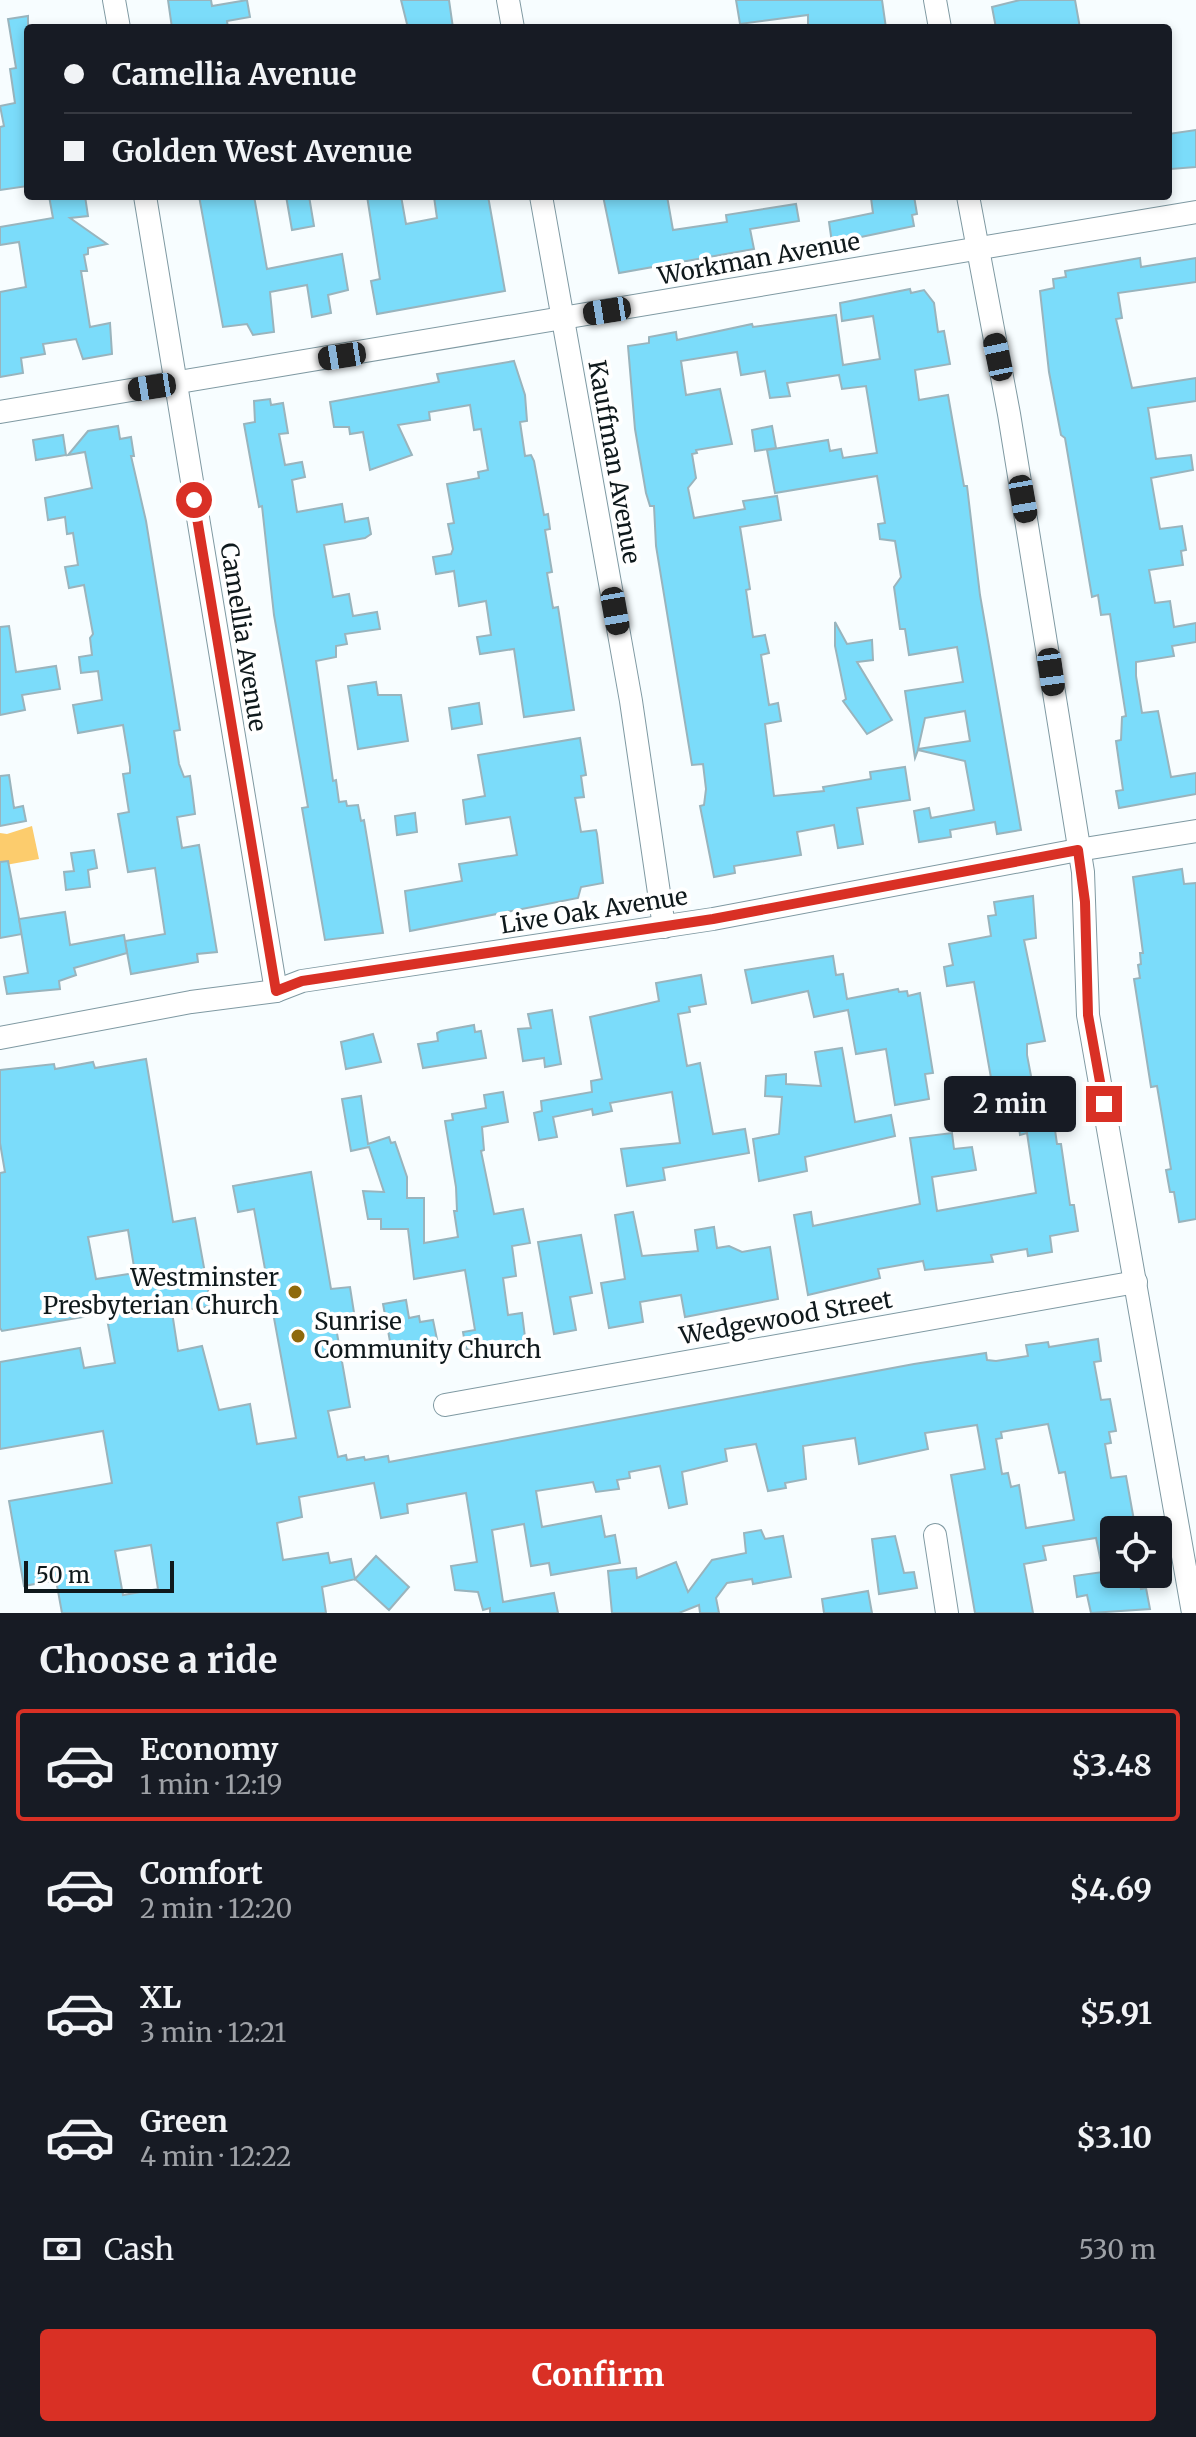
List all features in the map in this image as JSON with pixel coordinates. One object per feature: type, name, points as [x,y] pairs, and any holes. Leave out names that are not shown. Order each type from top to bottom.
[{"type":"street","points":[[114,0],[118,24]]},
{"type":"street","points":[[508,0],[512,24]]},
{"type":"street","points":[[935,0],[939,24]]},
{"type":"street","name":"Camellia Avenue","points":[[146,200],[276,991]]},
{"type":"street","name":"Kauffman Avenue","points":[[542,200],[631,701],[664,927]]},
{"type":"street","points":[[969,200],[1012,429],[1078,850],[1085,902],[1088,1015],[1193,1613]]},
{"type":"street","name":"Workman Avenue","points":[[0,412],[1196,212]]},
{"type":"street","name":"Live Oak Avenue","points":[[0,1038],[191,1002],[276,991],[302,981],[664,927],[1196,831]]},
{"type":"street","name":"Wedgewood Street","points":[[445,1405],[1136,1282]]},
{"type":"street","points":[[935,1535],[947,1613]]},
{"type":"shaded area","points":[[32,826],[39,859],[0,866],[0,833],[7,834]]},
{"type":"building","points":[[168,0],[211,0],[212,6],[247,0],[250,17],[227,21],[227,24],[171,24]]},
{"type":"building","points":[[401,0],[449,0],[452,24],[407,24]]},
{"type":"building","points":[[736,0],[882,0],[885,24],[808,24],[808,15],[740,24]]},
{"type":"building","points":[[1020,0],[1075,0],[1079,24],[995,24],[992,7]]},
{"type":"building","points":[[28,16],[28,24],[24,24],[24,187],[0,190],[0,127],[4,126],[0,106],[15,103],[10,69],[16,68],[8,19]]},
{"type":"building","points":[[1196,130],[1196,167],[1172,169],[1172,133]]},
{"type":"building","points":[[50,200],[86,200],[88,216],[70,218],[107,244],[88,248],[88,254],[84,255],[87,271],[81,271],[90,327],[110,323],[112,354],[83,359],[76,339],[43,344],[45,354],[21,358],[23,373],[0,377],[0,292],[26,287],[19,242],[0,245],[0,227],[53,218]]},
{"type":"building","points":[[200,200],[255,200],[267,269],[342,254],[348,290],[328,295],[331,313],[312,317],[307,285],[270,292],[274,332],[253,335],[247,324],[223,327]]},
{"type":"building","points":[[287,200],[310,200],[314,226],[292,230]]},
{"type":"building","points":[[368,200],[402,200],[406,224],[437,218],[434,200],[489,200],[505,291],[377,314],[371,281],[380,279]]},
{"type":"building","points":[[604,200],[668,200],[673,230],[727,222],[726,215],[796,204],[799,221],[750,229],[754,249],[619,273]]},
{"type":"building","points":[[871,200],[915,200],[917,214],[912,215],[914,226],[832,243],[829,222],[873,213]]},
{"type":"building","points":[[1140,258],[1141,267],[1196,258],[1196,282],[1118,293],[1122,318],[1116,319],[1132,388],[1196,378],[1196,401],[1148,408],[1156,459],[1191,455],[1193,470],[1151,478],[1160,529],[1182,526],[1186,550],[1181,551],[1183,565],[1149,570],[1155,603],[1170,601],[1174,627],[1196,623],[1196,642],[1172,646],[1174,656],[1136,662],[1136,676],[1142,713],[1158,711],[1171,777],[1196,773],[1196,794],[1119,808],[1116,791],[1123,790],[1116,741],[1121,740],[1122,717],[1126,716],[1110,614],[1101,615],[1098,595],[1092,597],[1065,438],[1061,435],[1049,372],[1040,291],[1054,288],[1053,279],[1066,277],[1065,271]]},
{"type":"building","points":[[910,289],[911,293],[924,290],[934,303],[938,332],[944,331],[950,364],[915,370],[919,400],[948,395],[964,486],[967,486],[980,595],[1021,830],[997,834],[995,822],[950,830],[951,837],[919,842],[914,811],[929,808],[931,818],[974,810],[965,761],[918,750],[915,758],[905,691],[963,682],[957,647],[909,655],[905,629],[900,629],[894,587],[901,577],[895,541],[880,539],[878,524],[885,523],[877,476],[775,493],[767,450],[828,440],[830,451],[841,449],[843,458],[877,453],[866,386],[842,389],[839,375],[787,383],[790,396],[770,398],[765,371],[741,375],[737,352],[681,361],[686,395],[720,389],[732,444],[696,450],[697,453],[692,454],[696,478],[688,488],[694,518],[745,509],[743,501],[777,496],[781,520],[740,527],[750,589],[746,590],[753,637],[765,635],[769,653],[761,655],[769,705],[778,703],[781,721],[765,724],[774,796],[824,791],[823,787],[871,779],[870,772],[905,767],[910,800],[857,808],[863,844],[838,848],[834,825],[797,832],[801,855],[734,866],[735,873],[714,877],[700,806],[704,805],[706,789],[703,764],[692,765],[656,546],[654,506],[650,506],[646,493],[635,429],[628,346],[649,343],[649,337],[676,332],[677,340],[752,324],[753,327],[836,315],[843,365],[880,359],[873,316],[842,321],[840,303]],"holes":[[[965,711],[970,741],[918,749],[925,718]]]},
{"type":"building","points":[[514,361],[525,395],[527,421],[520,422],[525,456],[531,455],[534,461],[544,515],[548,514],[550,529],[545,530],[552,572],[547,573],[553,608],[558,607],[574,710],[524,717],[514,649],[480,654],[477,637],[491,635],[486,601],[459,606],[454,571],[436,574],[433,557],[451,554],[453,549],[448,524],[454,523],[447,484],[479,478],[478,472],[488,470],[481,429],[474,430],[470,405],[429,412],[430,420],[398,425],[412,455],[370,470],[363,432],[350,434],[349,427],[334,427],[330,402],[439,382],[437,374]]},
{"type":"building","points":[[270,399],[271,405],[283,403],[288,433],[279,434],[285,465],[302,462],[305,477],[292,480],[297,512],[342,504],[345,522],[368,518],[371,534],[365,538],[324,545],[333,597],[349,594],[353,616],[377,612],[380,629],[345,634],[347,644],[336,646],[336,657],[316,661],[333,781],[336,780],[339,802],[346,801],[347,806],[358,805],[361,821],[364,820],[383,933],[325,940],[302,808],[308,807],[274,615],[262,506],[259,507],[244,424],[255,422],[254,401]]},
{"type":"building","points":[[118,426],[120,439],[131,437],[134,456],[131,456],[146,521],[180,730],[174,731],[179,764],[184,777],[190,776],[195,814],[177,817],[182,848],[199,845],[217,952],[197,954],[198,962],[131,974],[125,941],[165,934],[155,868],[128,872],[118,814],[129,812],[123,774],[130,773],[130,767],[123,725],[78,733],[73,705],[102,700],[98,671],[81,673],[79,657],[92,655],[90,638],[93,634],[84,585],[69,588],[65,567],[78,565],[73,533],[67,534],[65,517],[48,520],[45,498],[92,488],[85,452],[68,455],[88,431]]},
{"type":"building","points":[[772,426],[776,448],[755,451],[752,430]]},
{"type":"building","points":[[63,435],[66,455],[36,460],[33,440]]},
{"type":"building","points":[[835,622],[847,644],[872,640],[873,660],[857,662],[892,720],[867,734],[843,701],[846,699],[835,646]]},
{"type":"building","points":[[9,626],[16,672],[56,666],[60,689],[22,695],[25,710],[0,715],[0,627]]},
{"type":"building","points":[[376,682],[378,695],[401,695],[408,741],[358,749],[348,686]]},
{"type":"building","points":[[479,703],[482,724],[452,729],[449,708]]},
{"type":"building","points":[[580,738],[586,775],[581,776],[584,797],[575,798],[581,832],[596,830],[603,883],[581,887],[578,898],[410,931],[405,891],[462,881],[459,864],[517,855],[510,817],[466,824],[463,800],[485,796],[478,755]]},
{"type":"building","points":[[9,775],[14,808],[23,806],[26,821],[0,826],[0,776]]},
{"type":"building","points":[[415,813],[417,832],[397,835],[395,816]]},
{"type":"building","points":[[94,850],[97,868],[88,870],[90,887],[66,890],[64,872],[74,871],[71,853]]},
{"type":"building","points":[[8,861],[22,934],[0,938],[0,862]]},
{"type":"building","points":[[1182,869],[1184,884],[1196,883],[1196,1219],[1179,1222],[1174,1192],[1170,1192],[1166,1170],[1171,1169],[1157,1086],[1151,1087],[1134,979],[1140,978],[1138,965],[1141,964],[1140,953],[1143,953],[1133,877]]},
{"type":"building","points":[[1033,896],[1036,938],[1024,940],[1045,1041],[1027,1044],[1027,1055],[1035,1097],[1050,1095],[1057,1144],[1061,1144],[1070,1205],[1074,1205],[1078,1231],[1050,1236],[1052,1252],[1028,1256],[1027,1249],[991,1255],[993,1262],[925,1270],[923,1261],[878,1269],[880,1278],[808,1295],[794,1215],[811,1212],[813,1226],[920,1204],[910,1138],[952,1133],[954,1149],[972,1147],[976,1170],[932,1177],[937,1211],[1036,1193],[1027,1133],[1020,1135],[1016,1105],[974,1114],[970,1094],[993,1089],[974,982],[947,986],[944,967],[953,965],[949,944],[991,936],[988,916],[996,915],[994,902]]},
{"type":"building","points":[[65,912],[70,945],[124,935],[127,953],[74,968],[76,975],[59,981],[60,989],[7,994],[4,977],[28,973],[19,919]]},
{"type":"building","points":[[833,956],[836,975],[843,974],[847,999],[898,989],[899,992],[907,991],[908,996],[920,993],[933,1073],[925,1074],[929,1099],[895,1105],[886,1049],[856,1054],[848,1010],[814,1017],[808,991],[752,1003],[745,970]]},
{"type":"building","points":[[701,975],[706,1004],[689,1007],[690,1012],[678,1014],[687,1066],[700,1063],[713,1134],[745,1129],[749,1153],[663,1168],[665,1180],[627,1186],[621,1149],[680,1143],[672,1092],[610,1103],[612,1111],[593,1115],[592,1109],[553,1117],[557,1137],[539,1140],[534,1113],[542,1111],[541,1101],[592,1092],[591,1081],[602,1079],[590,1017],[659,1001],[656,983]]},
{"type":"building","points":[[552,1010],[561,1064],[545,1067],[544,1058],[523,1061],[518,1029],[531,1028],[528,1014]]},
{"type":"building","points":[[474,1025],[475,1032],[481,1031],[486,1058],[423,1068],[418,1044],[438,1041],[437,1033],[441,1031]]},
{"type":"building","points":[[373,1034],[381,1062],[346,1069],[341,1042]]},
{"type":"building","points":[[842,1048],[855,1122],[891,1115],[895,1136],[805,1157],[807,1171],[759,1181],[753,1139],[779,1134],[782,1097],[765,1096],[766,1076],[786,1074],[786,1084],[821,1086],[815,1052]]},
{"type":"building","points":[[146,1059],[173,1222],[195,1218],[211,1306],[172,1312],[178,1351],[202,1346],[219,1410],[250,1404],[257,1444],[296,1438],[254,1209],[238,1212],[233,1186],[311,1172],[331,1289],[350,1287],[355,1319],[335,1322],[350,1407],[328,1411],[338,1457],[346,1455],[347,1460],[364,1457],[365,1460],[388,1456],[389,1462],[914,1364],[986,1353],[987,1360],[996,1361],[1028,1356],[1026,1345],[1048,1342],[1049,1347],[1098,1339],[1101,1361],[1094,1362],[1101,1400],[1110,1399],[1116,1431],[1109,1432],[1111,1443],[1105,1444],[1111,1478],[1126,1476],[1133,1516],[1100,1516],[1100,1557],[1096,1538],[1043,1546],[1046,1560],[1024,1564],[1033,1613],[975,1613],[951,1475],[985,1469],[977,1425],[925,1433],[928,1449],[859,1464],[855,1438],[803,1446],[806,1479],[785,1483],[786,1488],[768,1491],[756,1444],[725,1449],[727,1461],[682,1472],[687,1504],[669,1508],[660,1466],[629,1472],[630,1478],[617,1480],[619,1489],[596,1492],[593,1482],[536,1491],[542,1527],[601,1516],[605,1537],[615,1535],[620,1563],[551,1575],[549,1563],[531,1566],[524,1524],[492,1530],[503,1602],[554,1593],[558,1613],[490,1613],[490,1608],[483,1610],[478,1592],[455,1590],[451,1566],[477,1562],[466,1493],[407,1504],[408,1513],[381,1518],[374,1483],[299,1497],[302,1517],[277,1523],[283,1560],[328,1553],[330,1563],[351,1559],[355,1579],[322,1587],[326,1613],[62,1613],[56,1580],[24,1586],[9,1501],[112,1483],[103,1431],[0,1449],[0,1362],[80,1348],[84,1368],[115,1363],[106,1313],[2,1331],[0,1328],[0,1173],[5,1172],[0,1143],[0,1070],[54,1064],[55,1069],[93,1062],[95,1068]],"holes":[[[128,1230],[135,1273],[96,1279],[88,1237]],[[1048,1424],[1059,1473],[1065,1472],[1074,1520],[1026,1528],[1019,1485],[1011,1487],[1008,1473],[1002,1474],[996,1439],[1002,1438],[1001,1432]],[[151,1545],[158,1589],[123,1595],[115,1551]]]},
{"type":"building","points":[[503,1092],[508,1122],[482,1127],[484,1150],[481,1151],[494,1214],[523,1209],[530,1243],[512,1246],[516,1276],[503,1278],[508,1315],[522,1313],[526,1345],[481,1352],[480,1347],[466,1349],[463,1332],[475,1330],[465,1270],[414,1279],[408,1229],[381,1229],[381,1219],[368,1219],[363,1191],[384,1192],[369,1147],[351,1151],[342,1099],[361,1096],[368,1144],[389,1137],[391,1143],[395,1142],[407,1177],[407,1198],[424,1198],[424,1243],[458,1237],[454,1211],[457,1211],[456,1187],[445,1121],[453,1120],[452,1114],[486,1108],[484,1095]]},
{"type":"building","points":[[633,1212],[642,1256],[698,1251],[695,1230],[714,1227],[717,1248],[729,1246],[742,1252],[770,1247],[778,1299],[685,1317],[681,1295],[640,1302],[643,1322],[609,1328],[601,1283],[625,1279],[615,1215]]},
{"type":"building","points":[[581,1235],[592,1293],[570,1297],[576,1330],[554,1334],[538,1242]]},
{"type":"building","points":[[406,1300],[409,1318],[419,1316],[420,1322],[433,1320],[439,1349],[410,1355],[409,1349],[392,1352],[383,1304]]},
{"type":"building","points":[[761,1530],[765,1539],[783,1536],[791,1577],[753,1584],[752,1579],[727,1583],[716,1598],[719,1613],[700,1613],[699,1605],[679,1613],[612,1613],[608,1571],[636,1568],[637,1578],[676,1562],[688,1592],[712,1560],[746,1553],[744,1533]]},
{"type":"building","points":[[895,1536],[904,1573],[914,1572],[917,1588],[879,1594],[872,1539]]},
{"type":"building","points":[[376,1556],[409,1587],[389,1610],[355,1579]]},
{"type":"building","points":[[1100,1572],[1100,1588],[1146,1588],[1150,1609],[1091,1613],[1087,1595],[1077,1597],[1074,1576]]},
{"type":"building","points":[[868,1591],[872,1613],[824,1613],[822,1599]]},
{"type":"place","name":"Westminster Presbyterian Church","points":[[295,1292]]},
{"type":"place","name":"Sunrise Community Church","points":[[298,1336]]},
{"type":"route","points":[[194,500],[276,991],[302,981],[713,919],[1078,850],[1085,902],[1088,1015],[1104,1104]]}]
